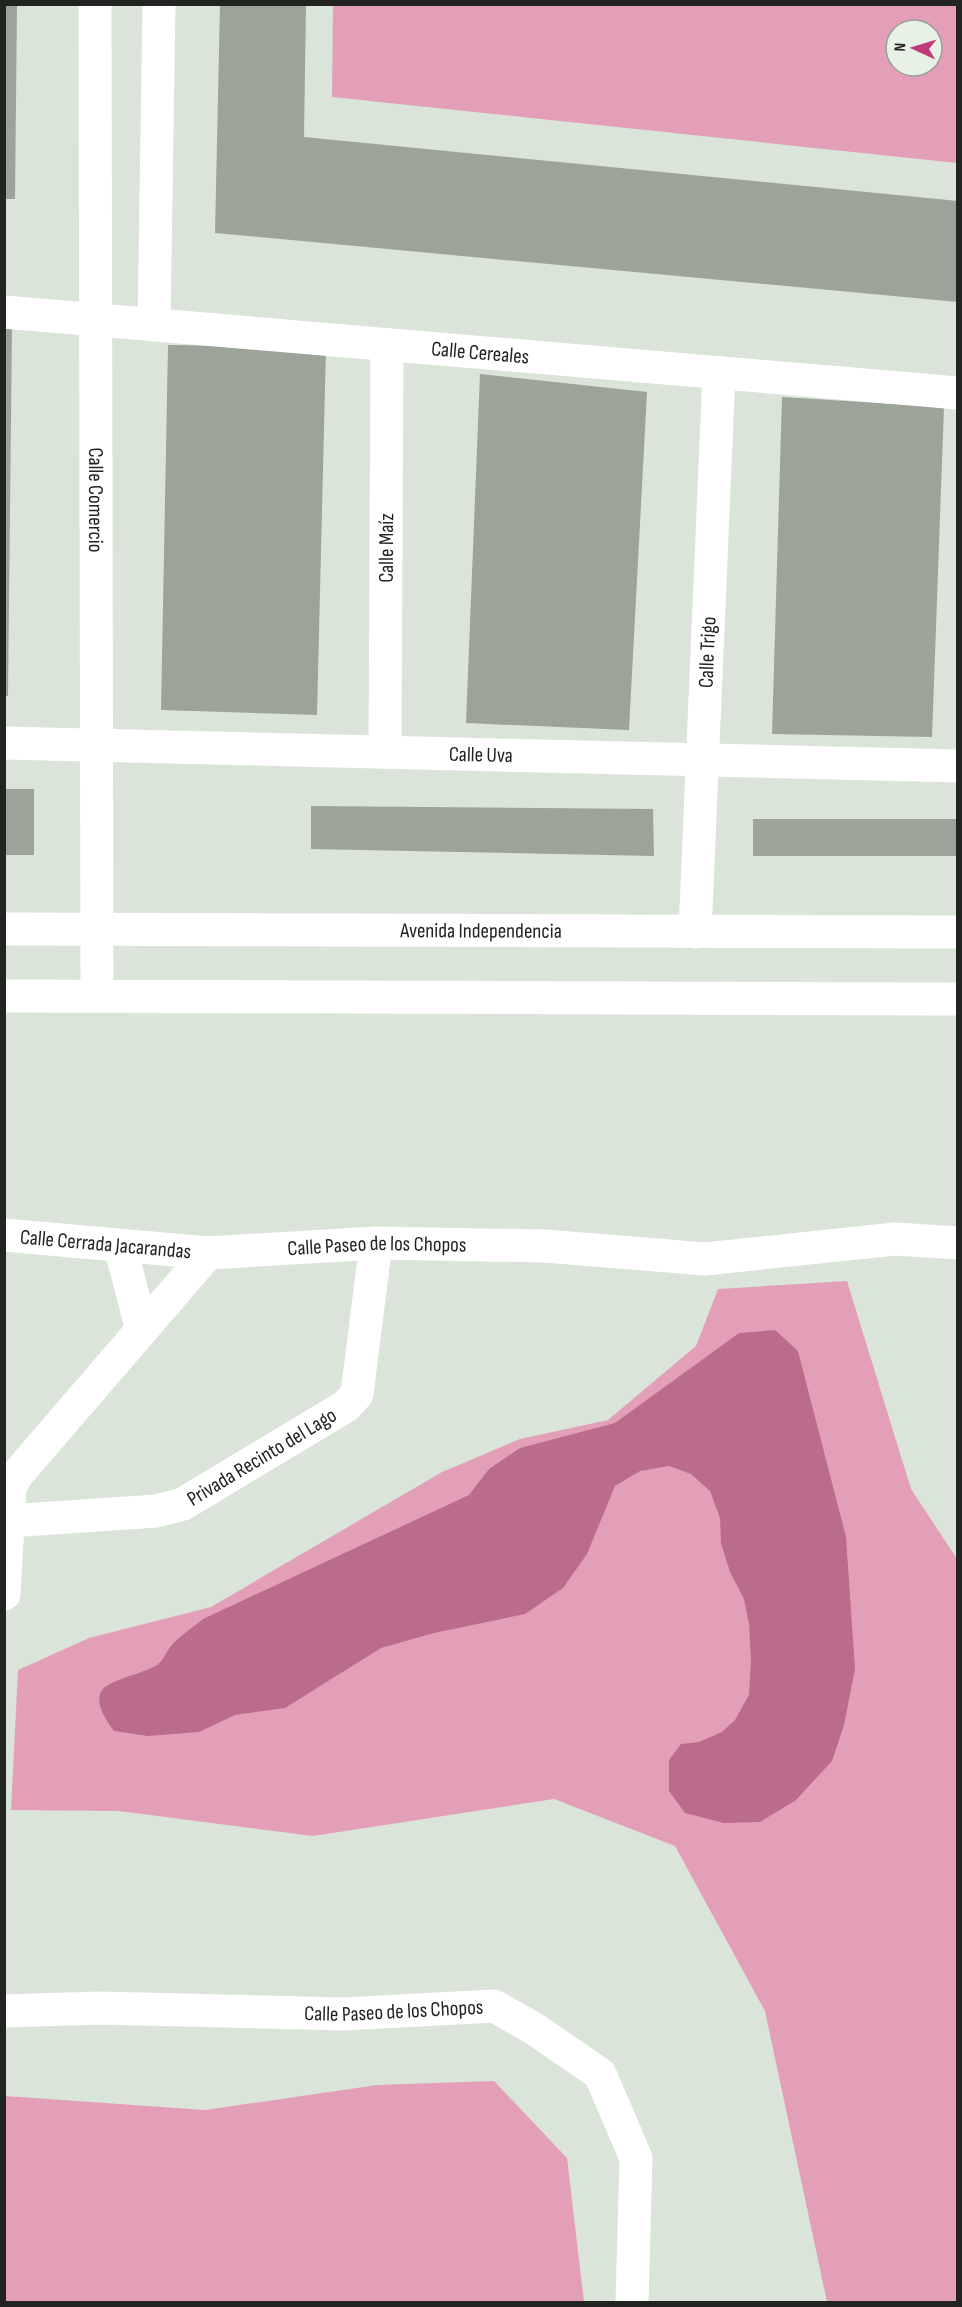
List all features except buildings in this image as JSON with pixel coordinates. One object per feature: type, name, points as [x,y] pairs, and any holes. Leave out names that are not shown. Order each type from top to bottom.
[{"type":"street","name":"Calle Comercio","points":[[95,4],[97,995]]},
{"type":"street","points":[[154,325],[159,4]]},
{"type":"street","name":"Calle Cereales","points":[[4,312],[957,393]]},
{"type":"street","name":"Calle Maíz","points":[[385,752],[387,345]]},
{"type":"street","name":"Calle Trigo","points":[[695,932],[719,373]]},
{"type":"street","name":"Calle Uva","points":[[4,743],[957,766]]},
{"type":"street","name":"Avenida Independencia","points":[[4,930],[957,932]]},
{"type":"street","points":[[4,996],[957,999]]},
{"type":"street","name":"Calle Cerrada Jacarandas","points":[[4,1235],[208,1253]]},
{"type":"street","name":"Calle Paseo de los Chopos","points":[[208,1253],[376,1243],[546,1246],[705,1259],[895,1239],[957,1243]]},
{"type":"street","name":"Privada Recinto del Lago","points":[[9,1521],[156,1511],[183,1504],[346,1406],[357,1394],[376,1243]]},
{"type":"street","points":[[120,1246],[142,1330]]},
{"type":"street","points":[[4,1594],[10,1488],[16,1476],[208,1253]]},
{"type":"street","name":"Calle Paseo de los Chopos","points":[[4,2012],[100,2008],[344,2014],[494,2006],[533,2028],[600,2074],[636,2158],[632,2302]]},
{"type":"shaded area","points":[[333,5],[957,5],[957,163],[332,97]]},
{"type":"shaded area","points":[[847,1281],[911,1489],[957,1559],[957,2302],[827,2302],[765,2011],[675,1846],[554,1799],[313,1836],[119,1811],[11,1810],[18,1670],[89,1638],[211,1607],[442,1472],[520,1439],[608,1420],[696,1346],[718,1289]]},
{"type":"shaded area","points":[[775,1330],[798,1351],[846,1537],[855,1669],[844,1725],[832,1761],[796,1800],[760,1822],[724,1823],[685,1813],[669,1791],[669,1760],[681,1744],[699,1742],[722,1732],[735,1720],[749,1695],[751,1660],[749,1624],[744,1599],[730,1572],[721,1543],[720,1518],[710,1491],[691,1474],[669,1466],[640,1471],[615,1486],[587,1554],[563,1588],[525,1614],[434,1633],[381,1648],[285,1708],[235,1715],[199,1732],[148,1736],[114,1731],[103,1713],[99,1701],[101,1691],[118,1680],[157,1665],[174,1642],[203,1619],[469,1495],[489,1469],[520,1448],[615,1423],[739,1333]]},
{"type":"shaded area","points":[[494,2081],[567,2158],[584,2302],[5,2302],[5,2096],[205,2110],[377,2085]]}]
